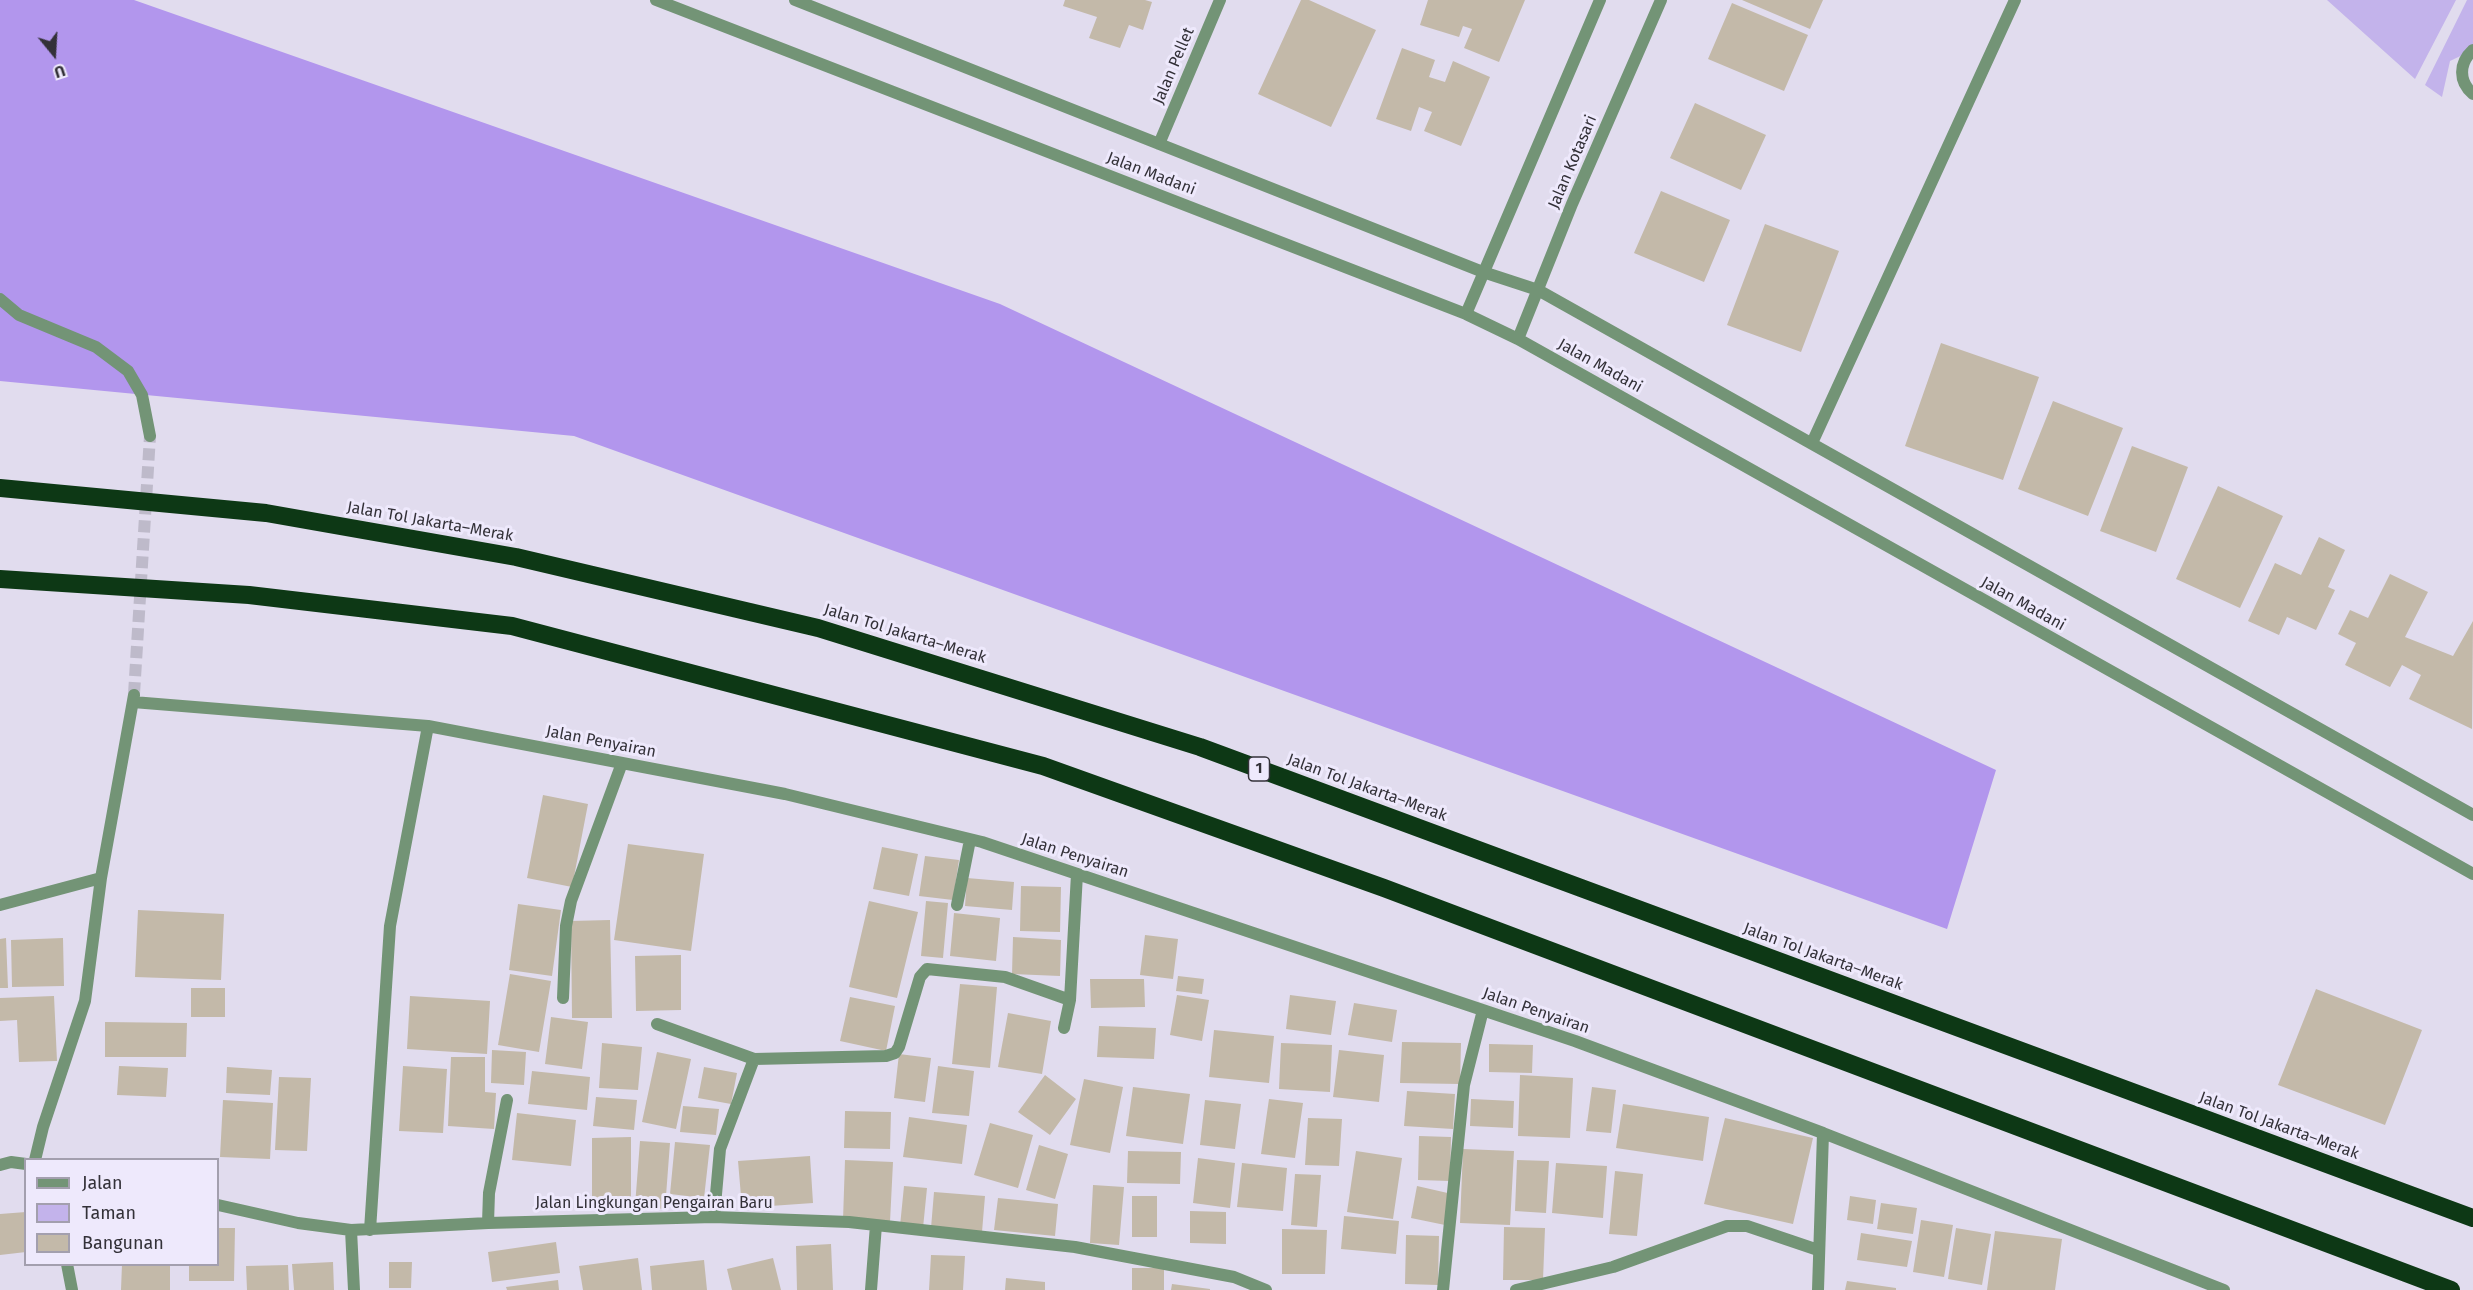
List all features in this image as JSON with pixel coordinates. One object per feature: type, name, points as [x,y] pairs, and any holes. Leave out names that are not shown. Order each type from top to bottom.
[{"type":"highway","name":"Jalan Tol Jakarta–Merak","points":[[0,488],[266,513],[516,557],[818,628],[1200,747],[2473,1218]]},
{"type":"highway","points":[[0,579],[249,595],[512,626],[1043,766],[1384,888],[2451,1290]]},
{"type":"street","name":"Jalan Madani","points":[[656,0],[1466,314],[1518,339],[2473,874]]},
{"type":"street","name":"Jalan Madani","points":[[795,0],[1483,273],[1538,290],[2473,815]]},
{"type":"street","name":"Jalan Pellet","points":[[1158,144],[1220,0]]},
{"type":"street","points":[[1466,314],[1600,0]]},
{"type":"street","name":"Jalan Kotasari","points":[[1518,339],[1572,204],[1661,0]]},
{"type":"street","points":[[1812,443],[2015,0]]},
{"type":"street","points":[[2473,50],[2464,60],[2462,71],[2464,82],[2473,94]]},
{"type":"street","points":[[0,299],[19,315],[96,347],[128,371],[142,396],[150,436]]},
{"type":"street","name":"Jalan Penyairan","points":[[101,878],[134,698],[428,726],[786,794],[970,840],[1575,1041],[1823,1133],[2224,1290]]},
{"type":"street","points":[[370,1230],[390,926],[428,726]]},
{"type":"street","points":[[563,998],[566,926],[571,901],[621,764]]},
{"type":"street","points":[[957,905],[970,840]]},
{"type":"street","points":[[1064,1028],[1070,1000],[1077,874]]},
{"type":"street","points":[[0,905],[101,878],[85,1001],[42,1127],[35,1158]]},
{"type":"street","points":[[657,1024],[754,1059],[886,1056],[895,1053],[920,977],[927,969],[1005,977],[1070,1000]]},
{"type":"street","points":[[1443,1290],[1464,1085],[1483,1010]]},
{"type":"street","points":[[714,1217],[720,1149],[754,1059]]},
{"type":"street","points":[[488,1223],[491,1181],[507,1100]]},
{"type":"street","points":[[1818,1290],[1823,1133]]},
{"type":"street","points":[[0,1165],[10,1162],[24,1164]]},
{"type":"street","name":"Jalan Lingkungan Pengairan Baru","points":[[219,1205],[298,1222],[351,1230],[488,1223],[714,1217],[876,1225],[1074,1247],[1234,1277],[1266,1290]]},
{"type":"street","points":[[871,1290],[876,1225]]},
{"type":"street","points":[[1516,1290],[1549,1286],[1727,1226],[1747,1226],[1818,1250]]},
{"type":"street","points":[[351,1230],[354,1290]]},
{"type":"street","points":[[67,1266],[72,1290]]},
{"type":"green space","points":[[2327,0],[2456,0],[2415,79]]},
{"type":"green space","points":[[2467,0],[2473,0],[2473,50],[2450,61],[2442,97],[2425,85]]},
{"type":"shaded area","points":[[0,0],[134,0],[1000,304],[1996,770],[1947,929],[574,436],[0,381]]},
{"type":"building","points":[[1065,0],[1145,0],[1152,2],[1143,30],[1129,25],[1120,48],[1089,38],[1097,17],[1063,6]]},
{"type":"building","points":[[1301,0],[1309,0],[1376,30],[1331,127],[1258,94]]},
{"type":"building","points":[[1428,0],[1525,0],[1499,62],[1464,48],[1472,29],[1463,26],[1459,37],[1420,25]]},
{"type":"building","points":[[1742,0],[1823,0],[1810,29]]},
{"type":"building","points":[[1732,3],[1808,35],[1784,91],[1708,59]]},
{"type":"building","points":[[1402,48],[1435,60],[1429,77],[1445,82],[1453,61],[1490,77],[1461,146],[1424,131],[1432,112],[1419,107],[1411,131],[1376,119]]},
{"type":"building","points":[[1695,103],[1766,135],[1741,190],[1670,158]]},
{"type":"building","points":[[1661,191],[1730,220],[1704,282],[1634,253]]},
{"type":"building","points":[[1765,224],[1839,251],[1801,352],[1727,325]]},
{"type":"building","points":[[1941,343],[2039,377],[2003,480],[1905,446]]},
{"type":"building","points":[[2053,401],[2123,428],[2088,516],[2018,489]]},
{"type":"building","points":[[2132,446],[2188,467],[2156,552],[2100,531]]},
{"type":"building","points":[[2218,486],[2283,516],[2240,608],[2176,579]]},
{"type":"building","points":[[2319,537],[2345,550],[2328,587],[2335,590],[2316,630],[2287,617],[2279,635],[2248,621],[2275,563],[2301,575]]},
{"type":"building","points":[[2390,574],[2428,592],[2405,637],[2453,656],[2473,621],[2472,729],[2409,699],[2421,675],[2402,665],[2390,687],[2345,665],[2356,643],[2338,634],[2350,610],[2368,618]]},
{"type":"building","points":[[543,795],[588,804],[572,887],[527,878]]},
{"type":"building","points":[[628,844],[704,854],[691,951],[614,940]]},
{"type":"building","points":[[882,847],[918,854],[909,896],[873,889]]},
{"type":"building","points":[[925,856],[959,860],[953,900],[919,896]]},
{"type":"building","points":[[967,878],[1014,882],[1012,910],[965,906]]},
{"type":"building","points":[[1021,886],[1061,887],[1060,932],[1020,931]]},
{"type":"building","points":[[869,901],[918,912],[897,998],[849,987]]},
{"type":"building","points":[[926,901],[948,903],[943,958],[921,956]]},
{"type":"building","points":[[518,904],[561,910],[552,976],[509,970]]},
{"type":"building","points":[[138,910],[224,914],[221,980],[135,977]]},
{"type":"building","points":[[954,913],[1000,918],[996,961],[950,956]]},
{"type":"building","points":[[610,920],[612,1018],[572,1018],[571,921]]},
{"type":"building","points":[[1145,935],[1178,939],[1173,979],[1140,975]]},
{"type":"building","points":[[1013,937],[1061,940],[1060,976],[1012,974]]},
{"type":"building","points":[[6,938],[8,988],[0,988],[0,939]]},
{"type":"building","points":[[63,938],[64,986],[12,987],[11,940]]},
{"type":"building","points":[[681,955],[681,1010],[636,1011],[635,956]]},
{"type":"building","points":[[510,974],[551,981],[539,1052],[498,1045]]},
{"type":"building","points":[[1178,976],[1204,979],[1202,994],[1176,991]]},
{"type":"building","points":[[1090,979],[1144,979],[1145,1007],[1091,1008]]},
{"type":"building","points":[[960,984],[997,987],[990,1068],[952,1064]]},
{"type":"building","points":[[191,988],[225,988],[225,1017],[191,1017]]},
{"type":"building","points":[[2316,989],[2422,1030],[2385,1125],[2278,1085]]},
{"type":"building","points":[[1177,995],[1209,1000],[1202,1041],[1170,1035]]},
{"type":"building","points":[[1290,995],[1336,1001],[1331,1035],[1286,1029]]},
{"type":"building","points":[[54,996],[57,1061],[19,1062],[17,1020],[0,1021],[0,998]]},
{"type":"building","points":[[410,996],[490,1001],[487,1054],[407,1049]]},
{"type":"building","points":[[850,997],[895,1006],[886,1051],[840,1041]]},
{"type":"building","points":[[1354,1003],[1397,1010],[1392,1042],[1348,1035]]},
{"type":"building","points":[[1008,1013],[1051,1021],[1042,1074],[998,1067]]},
{"type":"building","points":[[551,1017],[588,1022],[582,1069],[545,1064]]},
{"type":"building","points":[[105,1022],[187,1023],[186,1057],[105,1057]]},
{"type":"building","points":[[1099,1026],[1156,1028],[1154,1059],[1097,1057]]},
{"type":"building","points":[[1214,1030],[1274,1036],[1269,1083],[1209,1077]]},
{"type":"building","points":[[1402,1042],[1461,1043],[1460,1084],[1400,1083]]},
{"type":"building","points":[[602,1043],[642,1047],[638,1090],[599,1088]]},
{"type":"building","points":[[1281,1043],[1332,1045],[1330,1092],[1279,1089]]},
{"type":"building","points":[[1489,1044],[1533,1045],[1532,1073],[1489,1072]]},
{"type":"building","points":[[492,1050],[526,1052],[524,1085],[491,1083]]},
{"type":"building","points":[[1339,1050],[1384,1055],[1379,1102],[1333,1097]]},
{"type":"building","points":[[657,1052],[691,1059],[676,1129],[642,1122]]},
{"type":"building","points":[[899,1054],[931,1058],[925,1102],[894,1098]]},
{"type":"building","points":[[451,1057],[485,1057],[485,1092],[496,1093],[494,1129],[448,1126]]},
{"type":"building","points":[[119,1066],[168,1068],[166,1097],[117,1095]]},
{"type":"building","points":[[403,1066],[447,1069],[443,1133],[399,1131]]},
{"type":"building","points":[[938,1066],[974,1071],[969,1116],[932,1113]]},
{"type":"building","points":[[227,1067],[272,1070],[270,1095],[226,1093]]},
{"type":"building","points":[[704,1067],[737,1073],[731,1104],[698,1098]]},
{"type":"building","points":[[532,1071],[590,1077],[587,1110],[528,1104]]},
{"type":"building","points":[[1045,1075],[1076,1099],[1050,1135],[1018,1112]]},
{"type":"building","points":[[1520,1075],[1573,1078],[1570,1138],[1518,1136]]},
{"type":"building","points":[[279,1077],[311,1078],[307,1151],[275,1150]]},
{"type":"building","points":[[1084,1079],[1123,1087],[1110,1153],[1070,1145]]},
{"type":"building","points":[[1133,1087],[1190,1094],[1183,1144],[1126,1136]]},
{"type":"building","points":[[1592,1087],[1616,1090],[1611,1133],[1586,1131]]},
{"type":"building","points":[[1407,1091],[1455,1094],[1453,1129],[1404,1126]]},
{"type":"building","points":[[596,1097],[637,1100],[634,1130],[593,1126]]},
{"type":"building","points":[[1269,1099],[1303,1103],[1295,1158],[1261,1154]]},
{"type":"building","points":[[1471,1099],[1514,1101],[1513,1128],[1470,1126]]},
{"type":"building","points":[[223,1100],[273,1103],[270,1159],[220,1157]]},
{"type":"building","points":[[1205,1100],[1241,1104],[1235,1149],[1200,1145]]},
{"type":"building","points":[[1623,1104],[1709,1117],[1703,1161],[1616,1148]]},
{"type":"building","points":[[683,1106],[719,1109],[716,1135],[680,1132]]},
{"type":"building","points":[[845,1111],[891,1112],[890,1149],[844,1148]]},
{"type":"building","points":[[517,1113],[576,1120],[571,1166],[512,1160]]},
{"type":"building","points":[[909,1117],[967,1125],[962,1164],[903,1157]]},
{"type":"building","points":[[1308,1118],[1342,1119],[1339,1166],[1305,1165]]},
{"type":"building","points":[[1725,1118],[1813,1138],[1793,1224],[1704,1204]]},
{"type":"building","points":[[990,1123],[1033,1135],[1018,1188],[974,1175]]},
{"type":"building","points":[[1419,1136],[1451,1137],[1450,1181],[1418,1180]]},
{"type":"building","points":[[631,1137],[631,1202],[592,1202],[592,1138]]},
{"type":"building","points":[[640,1141],[670,1143],[665,1209],[635,1206]]},
{"type":"building","points":[[675,1142],[710,1145],[704,1198],[670,1194]]},
{"type":"building","points":[[1039,1145],[1068,1154],[1055,1199],[1026,1190]]},
{"type":"building","points":[[1463,1149],[1514,1151],[1510,1225],[1460,1223]]},
{"type":"building","points":[[1128,1151],[1181,1152],[1180,1184],[1127,1183]]},
{"type":"building","points":[[1356,1151],[1402,1158],[1393,1219],[1347,1212]]},
{"type":"building","points":[[810,1156],[813,1203],[742,1208],[738,1161]]},
{"type":"building","points":[[1198,1158],[1235,1163],[1230,1208],[1193,1203]]},
{"type":"building","points":[[845,1160],[893,1162],[890,1222],[843,1220]]},
{"type":"building","points":[[1517,1160],[1549,1161],[1546,1213],[1515,1211]]},
{"type":"building","points":[[1242,1163],[1287,1168],[1283,1211],[1237,1207]]},
{"type":"building","points":[[1556,1163],[1607,1166],[1603,1218],[1552,1213]]},
{"type":"building","points":[[1615,1171],[1643,1174],[1637,1236],[1609,1234]]},
{"type":"building","points":[[1295,1174],[1321,1175],[1317,1227],[1291,1225]]},
{"type":"building","points":[[1093,1185],[1124,1187],[1119,1245],[1090,1243]]},
{"type":"building","points":[[904,1186],[927,1188],[923,1228],[900,1226]]},
{"type":"building","points":[[1417,1186],[1452,1194],[1445,1225],[1411,1218]]},
{"type":"building","points":[[934,1192],[985,1196],[982,1232],[931,1228]]},
{"type":"building","points":[[1132,1196],[1157,1196],[1157,1237],[1132,1237]]},
{"type":"building","points":[[1850,1196],[1876,1200],[1873,1224],[1847,1220]]},
{"type":"building","points":[[998,1198],[1058,1204],[1055,1236],[994,1230]]},
{"type":"building","points":[[1881,1203],[1917,1208],[1913,1234],[1877,1229]]},
{"type":"building","points":[[1190,1211],[1226,1212],[1226,1244],[1190,1243]]},
{"type":"building","points":[[24,1212],[24,1252],[0,1255],[0,1214]]},
{"type":"building","points":[[1344,1216],[1399,1221],[1396,1254],[1341,1249]]},
{"type":"building","points":[[1921,1220],[1953,1225],[1944,1277],[1913,1272]]},
{"type":"building","points":[[1504,1227],[1545,1228],[1543,1280],[1503,1280]]},
{"type":"building","points":[[219,1228],[235,1228],[234,1281],[189,1281],[189,1266],[219,1266]]},
{"type":"building","points":[[1956,1228],[1991,1234],[1982,1285],[1948,1279]]},
{"type":"building","points":[[1282,1229],[1327,1230],[1325,1274],[1282,1274]]},
{"type":"building","points":[[1995,1231],[2062,1239],[2055,1290],[1987,1290]]},
{"type":"building","points":[[1861,1233],[1912,1241],[1907,1267],[1857,1260]]},
{"type":"building","points":[[1406,1235],[1439,1236],[1438,1285],[1405,1284]]},
{"type":"building","points":[[556,1242],[560,1273],[492,1282],[488,1252]]},
{"type":"building","points":[[831,1244],[833,1290],[797,1290],[796,1246]]},
{"type":"building","points":[[931,1255],[965,1256],[963,1290],[929,1290]]},
{"type":"building","points":[[638,1258],[642,1290],[583,1290],[579,1266]]},
{"type":"building","points":[[773,1258],[781,1290],[732,1290],[727,1269]]},
{"type":"building","points":[[704,1260],[707,1290],[652,1290],[650,1266]]},
{"type":"building","points":[[333,1262],[334,1290],[294,1290],[292,1264]]},
{"type":"building","points":[[389,1262],[412,1262],[411,1288],[389,1288]]},
{"type":"building","points":[[288,1265],[289,1290],[247,1290],[246,1266]]},
{"type":"building","points":[[122,1266],[170,1266],[170,1290],[121,1290]]},
{"type":"building","points":[[1132,1268],[1164,1268],[1164,1290],[1132,1290]]},
{"type":"building","points":[[1006,1278],[1045,1282],[1045,1290],[1005,1290]]},
{"type":"building","points":[[558,1280],[559,1290],[507,1290],[506,1287]]},
{"type":"building","points":[[1847,1281],[1896,1288],[1896,1290],[1845,1290]]},
{"type":"building","points":[[1172,1284],[1210,1289],[1210,1290],[1171,1290]]},
{"type":"tunnel","points":[[134,694],[150,436]]}]
